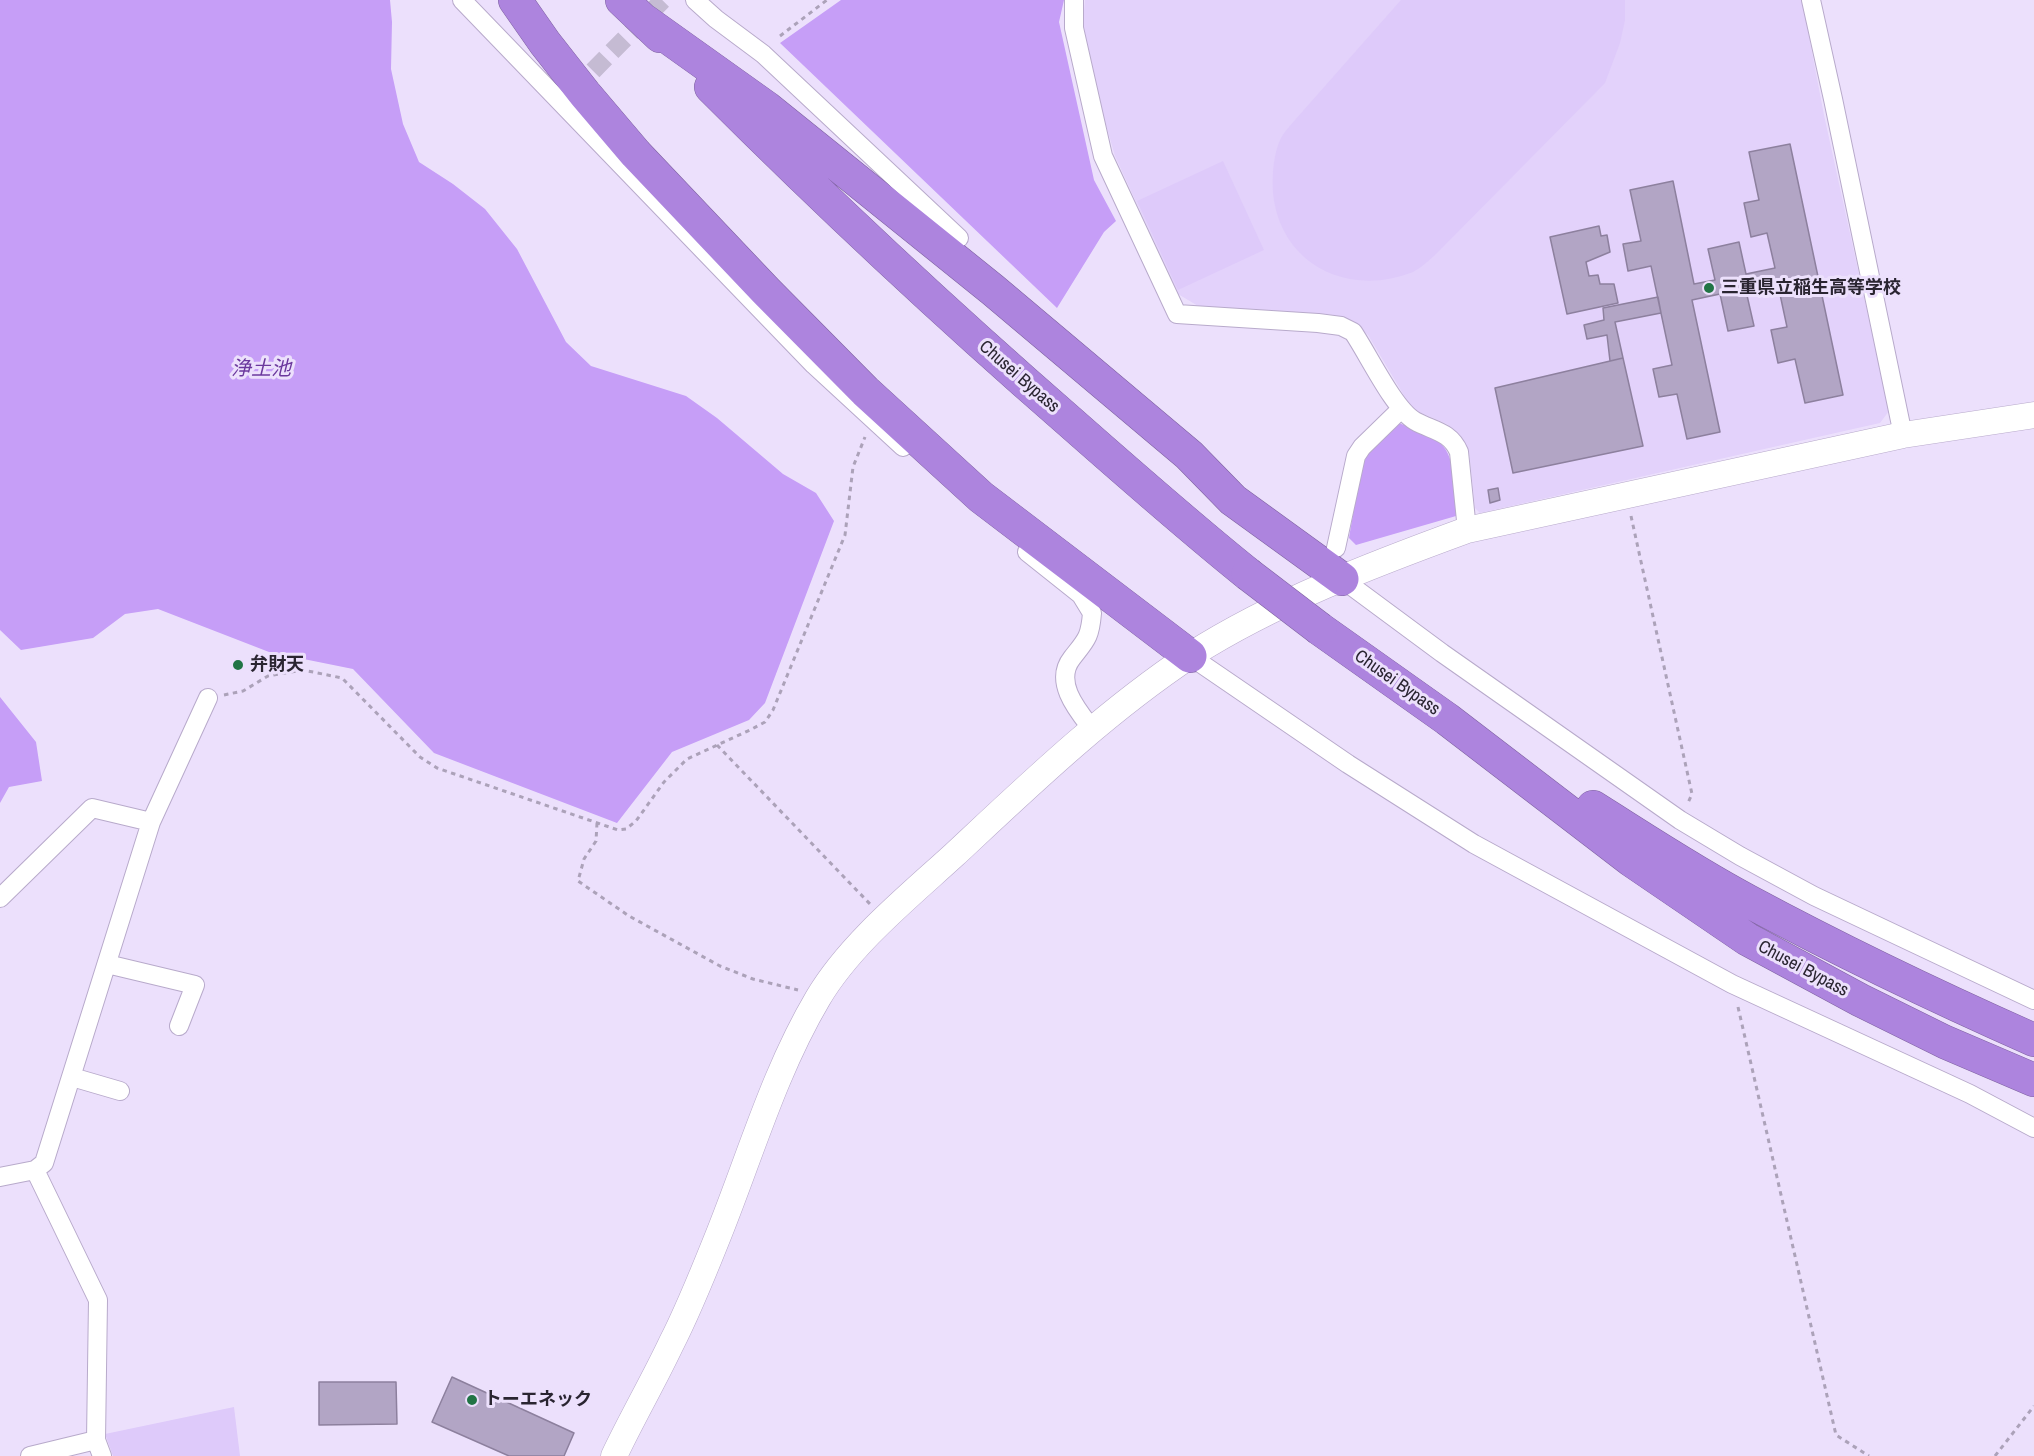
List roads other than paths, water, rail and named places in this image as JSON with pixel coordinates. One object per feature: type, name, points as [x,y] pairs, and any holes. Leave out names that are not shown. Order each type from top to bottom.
[{"type":"highway","points":[[515,0],[579,86],[636,154],[865,391],[981,497],[1190,656]]},
{"type":"highway","points":[[633,11],[767,108],[1002,297],[1189,455],[1233,500],[1342,579]]},
{"type":"highway","name":"Chusei Bypass","points":[[633,11],[765,141],[975,338],[1167,507],[1248,574],[1320,629],[1447,719],[1631,860],[1747,939],[1860,1000],[1945,1042],[2034,1080]]},
{"type":"highway","name":"Chusei Bypass","points":[[1447,719],[1681,863],[1748,901],[1956,1006],[2034,1040]]},
{"type":"street","points":[[462,0],[564,101],[814,365],[873,422],[992,524],[1081,595],[1092,613],[1091,626],[1088,639],[1070,660],[1066,673],[1067,686],[1070,699],[1092,729]]},
{"type":"street","points":[[695,0],[716,19],[763,54],[959,238]]},
{"type":"street","points":[[1074,0],[1074,28],[1103,156],[1177,314],[1341,326],[1353,332],[1401,409],[1415,421],[1443,432],[1455,442],[1459,452],[1467,530]]},
{"type":"street","points":[[1811,0],[1903,435]]},
{"type":"street","points":[[1336,548],[1356,456],[1362,447],[1401,409]]},
{"type":"street","points":[[614,1456],[672,1343],[716,1242],[783,1066],[819,995],[855,950],[884,919],[1092,729],[1190,656],[1256,617],[1342,579],[1467,530],[1903,435],[2034,415]]},
{"type":"street","points":[[1342,579],[1442,653],[1680,820],[1814,896],[2034,1000]]},
{"type":"street","points":[[1190,656],[1348,764],[1474,844],[1732,984],[1971,1094],[2034,1128]]},
{"type":"street","points":[[0,1177],[35,1170],[44,1163],[151,822],[208,698]]},
{"type":"street","points":[[0,898],[92,808],[151,822]]},
{"type":"street","points":[[107,963],[202,988],[179,1026]]},
{"type":"street","points":[[72,1077],[120,1091]]},
{"type":"street","points":[[30,1456],[99,1448],[98,1300],[35,1170]]},
{"type":"water","name":"浄土池","points":[[0,0],[390,0],[391,69],[403,124],[419,162],[453,184],[485,209],[517,249],[566,342],[591,366],[686,396],[717,418],[783,474],[816,493],[834,521],[765,703],[749,720],[672,752],[617,823],[434,753],[353,669],[269,652],[158,609],[125,614],[93,638],[21,650],[0,630]]},
{"type":"water","points":[[841,0],[1064,0],[1059,22],[1094,180],[1116,221],[1104,232],[1057,308],[780,43]]},
{"type":"water","points":[[1399,423],[1432,437],[1446,450],[1454,477],[1456,516],[1356,545],[1349,538],[1365,461],[1374,445]]},
{"type":"water","points":[[0,697],[36,742],[42,781],[9,787],[0,803]]},
{"type":"tunnel","points":[[574,90],[663,0]]},
{"type":"place","name":"三重県立稲生高等学校","points":[[1709,288]]},
{"type":"place","name":"弁財天","points":[[238,665]]},
{"type":"place","name":"トーエネック","points":[[472,1400]]}]
